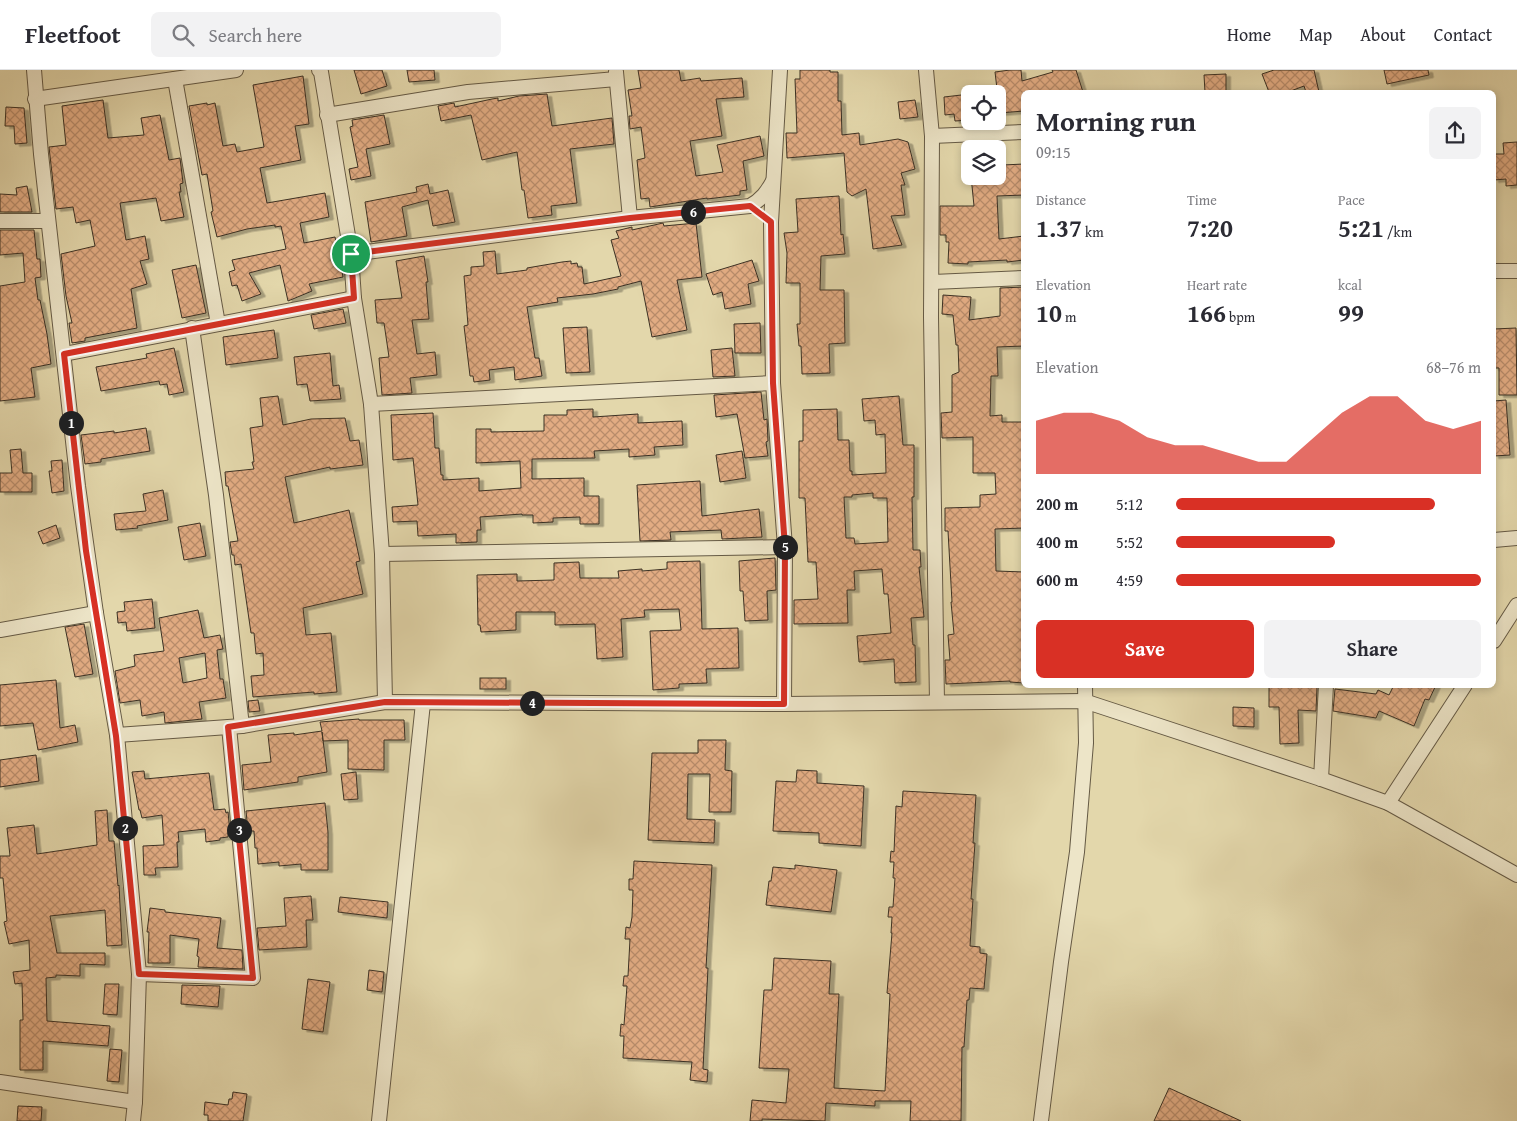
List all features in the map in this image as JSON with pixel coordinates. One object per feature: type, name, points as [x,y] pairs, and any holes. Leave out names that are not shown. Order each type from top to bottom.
[{"type":"street","points":[[34,70],[48,221],[78,486],[116,736],[139,974],[133,1121]]},
{"type":"street","points":[[36,100],[236,70]]},
{"type":"street","points":[[318,70],[320,72],[351,254],[354,298],[370,404],[382,554],[385,702]]},
{"type":"street","points":[[780,70],[771,222],[773,383],[785,547],[784,704]]},
{"type":"street","points":[[926,70],[932,136],[933,282],[931,317],[937,702]]},
{"type":"street","points":[[327,115],[468,92],[616,75],[630,218]]},
{"type":"street","points":[[175,79],[218,324]]},
{"type":"street","points":[[932,136],[1021,132]]},
{"type":"street","points":[[351,254],[630,218],[750,206],[759,201],[767,192],[775,177]]},
{"type":"street","points":[[750,206],[771,222]]},
{"type":"street","points":[[0,221],[48,221]]},
{"type":"street","points":[[1496,272],[1517,271]]},
{"type":"street","points":[[933,282],[1021,278]]},
{"type":"street","points":[[64,354],[354,298]]},
{"type":"street","points":[[139,974],[253,978],[216,496],[192,328]]},
{"type":"street","points":[[370,404],[773,383]]},
{"type":"street","points":[[1496,540],[1517,538]]},
{"type":"street","points":[[382,554],[785,547]]},
{"type":"street","points":[[1496,638],[1517,605]]},
{"type":"street","points":[[0,630],[96,613]]},
{"type":"street","points":[[1041,1121],[1060,962],[1077,852],[1086,743],[1085,688]]},
{"type":"street","points":[[1321,779],[1326,688]]},
{"type":"street","points":[[1388,803],[1463,688]]},
{"type":"street","points":[[116,736],[235,727],[385,702],[784,704],[1084,701],[1388,803],[1517,875]]},
{"type":"street","points":[[379,1121],[423,703]]},
{"type":"street","points":[[0,1077],[0,1082],[135,1102]]},
{"type":"building","points":[[354,70],[382,70],[387,86],[361,94]]},
{"type":"building","points":[[407,70],[434,70],[435,80],[409,82]]},
{"type":"building","points":[[638,70],[679,70],[681,81],[700,78],[701,81],[742,78],[744,97],[716,99],[722,136],[690,141],[696,176],[723,172],[717,145],[760,136],[764,156],[743,161],[747,190],[740,191],[740,195],[650,207],[649,198],[641,199],[637,160],[645,158],[641,127],[630,129],[629,116],[632,116],[628,90],[641,88]]},
{"type":"building","points":[[800,70],[830,70],[830,72],[838,72],[838,101],[841,101],[842,135],[859,133],[860,145],[898,139],[908,142],[915,169],[901,173],[905,185],[901,185],[905,215],[891,216],[902,245],[873,249],[866,189],[852,196],[847,192],[844,153],[787,158],[786,133],[797,133],[795,79],[800,79]]},
{"type":"building","points":[[1021,70],[1022,81],[1053,72],[1052,70],[1076,70],[1082,90],[1021,90],[1021,111],[1006,112],[1006,85],[997,85],[995,72]]},
{"type":"building","points":[[1274,70],[1314,70],[1319,90],[1305,90],[1304,86],[1293,90],[1268,90],[1262,74]]},
{"type":"building","points":[[1384,70],[1428,70],[1429,75],[1387,84]]},
{"type":"building","points":[[1226,74],[1226,90],[1205,90],[1204,75]]},
{"type":"building","points":[[303,76],[309,124],[295,126],[301,160],[260,168],[267,203],[325,193],[329,217],[300,223],[304,243],[335,237],[343,277],[309,284],[312,291],[288,301],[280,265],[249,273],[261,294],[242,301],[237,285],[232,286],[229,272],[235,270],[232,260],[286,249],[281,226],[275,227],[275,225],[247,229],[217,237],[211,212],[213,211],[207,174],[202,175],[189,106],[215,103],[223,146],[235,144],[237,152],[264,147],[253,85]]},
{"type":"building","points":[[547,94],[552,126],[612,118],[614,144],[570,149],[577,203],[551,206],[552,215],[528,218],[517,152],[482,160],[471,115],[441,121],[438,106],[454,103],[455,107],[498,98],[498,101],[519,96]]},
{"type":"building","points":[[961,95],[961,121],[955,121],[954,114],[945,115],[944,97]]},
{"type":"building","points":[[103,100],[108,138],[144,135],[141,118],[160,115],[169,160],[180,158],[183,183],[180,184],[181,192],[179,192],[184,217],[161,221],[156,198],[120,203],[126,240],[145,236],[149,259],[140,261],[147,284],[131,289],[137,328],[85,338],[85,341],[72,343],[69,323],[72,323],[66,296],[61,254],[95,246],[90,220],[76,223],[73,207],[56,209],[49,147],[66,145],[62,106]]},
{"type":"building","points":[[915,100],[918,117],[900,119],[898,102]]},
{"type":"building","points":[[6,107],[24,108],[27,143],[15,144],[14,126],[5,126]]},
{"type":"building","points":[[384,115],[390,144],[366,149],[371,176],[351,180],[349,169],[358,167],[350,127],[353,126],[352,120]]},
{"type":"building","points":[[1517,142],[1517,185],[1506,186],[1506,179],[1496,180],[1496,154],[1504,154],[1503,143]]},
{"type":"building","points":[[1021,164],[1021,195],[997,196],[999,239],[1021,236],[1021,260],[968,262],[968,264],[948,263],[949,242],[946,242],[946,235],[940,235],[940,206],[974,206],[972,185],[1006,185],[1006,165]]},
{"type":"building","points":[[428,184],[430,194],[448,190],[455,222],[433,226],[428,200],[402,207],[407,236],[371,242],[365,202],[417,192],[416,187]]},
{"type":"building","points":[[27,186],[32,212],[0,212],[0,194],[17,195],[16,188]]},
{"type":"building","points":[[839,196],[841,235],[843,234],[845,254],[821,256],[820,290],[844,290],[845,343],[829,344],[830,373],[802,374],[801,346],[799,346],[797,324],[800,324],[800,283],[786,283],[787,253],[784,233],[798,232],[796,199]]},
{"type":"building","points":[[663,223],[664,226],[696,223],[702,277],[677,280],[687,330],[652,337],[641,281],[618,287],[618,289],[557,298],[558,302],[527,307],[535,358],[539,358],[542,376],[515,380],[514,367],[489,370],[490,380],[474,382],[473,376],[470,376],[464,326],[468,325],[464,276],[471,275],[471,267],[484,266],[483,252],[495,251],[497,274],[571,261],[571,264],[577,263],[578,267],[582,267],[584,284],[621,276],[611,240],[619,238],[616,231],[632,227],[632,230]]},
{"type":"building","points":[[0,230],[34,230],[37,259],[40,259],[41,277],[35,278],[38,300],[40,300],[47,334],[51,364],[31,368],[35,397],[0,401],[0,286],[25,282],[23,253],[0,255]]},
{"type":"building","points":[[424,256],[428,282],[426,282],[429,319],[412,320],[417,354],[435,352],[437,375],[410,378],[412,393],[382,395],[379,358],[389,357],[384,323],[377,323],[375,300],[402,298],[396,261]]},
{"type":"building","points":[[752,260],[759,281],[748,284],[751,304],[725,309],[722,292],[713,295],[706,274]]},
{"type":"building","points":[[196,265],[206,313],[182,318],[172,270]]},
{"type":"building","points":[[1021,287],[1021,346],[997,347],[998,376],[991,376],[990,416],[1002,415],[1002,422],[1021,422],[1021,528],[995,529],[996,571],[1021,572],[1021,683],[1010,681],[946,684],[945,660],[950,660],[948,635],[954,634],[948,531],[945,531],[945,508],[980,507],[980,495],[996,494],[995,473],[973,473],[973,437],[942,438],[941,413],[952,412],[952,375],[959,372],[958,345],[956,345],[953,315],[942,314],[943,295],[971,297],[969,320],[1000,316],[1000,288]]},
{"type":"building","points":[[343,309],[346,323],[314,329],[311,315]]},
{"type":"building","points":[[760,323],[761,353],[735,353],[734,324]]},
{"type":"building","points":[[587,327],[590,372],[566,373],[563,328]]},
{"type":"building","points":[[1516,328],[1517,395],[1499,395],[1499,368],[1496,368],[1496,329]]},
{"type":"building","points":[[274,330],[278,358],[226,365],[223,337]]},
{"type":"building","points":[[174,348],[184,392],[169,395],[167,384],[160,385],[159,381],[101,391],[96,367],[147,358],[146,354]]},
{"type":"building","points":[[732,348],[735,376],[713,377],[711,350]]},
{"type":"building","points":[[330,353],[333,386],[339,385],[341,399],[310,401],[307,384],[297,385],[294,357]]},
{"type":"building","points":[[761,392],[764,420],[767,419],[768,441],[766,442],[768,456],[745,458],[737,414],[716,417],[714,395]]},
{"type":"building","points":[[278,396],[283,425],[311,419],[345,418],[350,441],[359,440],[363,465],[330,469],[330,467],[285,477],[294,523],[349,510],[360,561],[356,562],[363,594],[303,608],[306,635],[331,633],[337,692],[253,697],[251,676],[264,675],[263,653],[256,654],[241,564],[235,565],[234,555],[232,555],[230,542],[238,541],[228,486],[226,486],[225,472],[254,469],[250,428],[263,426],[260,398]]},
{"type":"building","points":[[899,396],[903,445],[914,445],[914,497],[912,497],[913,550],[920,550],[921,567],[919,567],[924,617],[911,618],[913,645],[915,645],[916,682],[895,683],[894,659],[859,662],[857,636],[891,633],[888,594],[884,594],[882,569],[854,571],[855,590],[847,590],[848,623],[794,624],[794,600],[818,599],[816,562],[808,562],[805,498],[799,498],[799,441],[803,441],[803,410],[837,409],[838,440],[849,440],[850,471],[852,471],[852,475],[886,473],[885,434],[876,435],[875,420],[864,421],[862,399]],"holes":[[[873,493],[873,498],[887,498],[888,542],[855,544],[854,538],[846,538],[844,497]]]},
{"type":"building","points":[[1506,400],[1510,455],[1496,456],[1496,401]]},
{"type":"building","points":[[593,409],[593,417],[638,414],[638,423],[682,421],[683,445],[654,447],[655,455],[629,457],[629,449],[594,451],[595,458],[532,459],[532,479],[584,478],[584,496],[599,496],[599,524],[580,524],[580,517],[553,518],[553,522],[533,523],[533,515],[480,517],[481,530],[477,530],[477,542],[456,543],[456,534],[418,536],[417,521],[393,522],[392,507],[418,505],[413,458],[393,460],[391,415],[433,413],[435,448],[439,448],[443,480],[479,478],[479,491],[521,488],[520,461],[476,463],[476,429],[491,429],[491,432],[544,431],[544,415],[567,415],[567,410]]},
{"type":"building","points":[[146,428],[150,451],[101,459],[101,462],[85,464],[81,435],[114,431],[114,433]]},
{"type":"building","points":[[21,449],[23,473],[32,473],[32,492],[0,492],[0,473],[12,473],[10,450]]},
{"type":"building","points":[[742,451],[746,478],[720,482],[716,455]]},
{"type":"building","points":[[62,460],[64,491],[52,493],[49,471],[52,471],[51,461]]},
{"type":"building","points":[[700,481],[702,516],[759,509],[762,537],[722,539],[721,530],[670,532],[671,540],[640,541],[637,485]]},
{"type":"building","points":[[163,490],[168,520],[137,526],[138,528],[116,530],[114,514],[146,511],[143,494]]},
{"type":"building","points":[[200,523],[206,556],[184,560],[178,527]]},
{"type":"building","points":[[56,525],[60,538],[43,544],[38,532]]},
{"type":"building","points":[[775,558],[776,590],[767,591],[768,620],[745,621],[743,591],[740,591],[739,561]]},
{"type":"building","points":[[700,561],[702,629],[738,628],[739,668],[706,669],[707,683],[679,684],[679,688],[653,690],[650,631],[681,630],[679,609],[644,610],[645,617],[621,619],[623,657],[597,659],[595,624],[555,625],[555,612],[516,612],[516,630],[481,632],[480,625],[478,625],[477,575],[517,574],[517,581],[554,580],[554,563],[579,562],[580,578],[619,578],[618,571],[667,569],[667,562]]},
{"type":"building","points":[[152,599],[155,628],[127,631],[126,622],[118,623],[117,612],[125,611],[124,602]]},
{"type":"building","points":[[198,610],[204,638],[220,635],[223,649],[217,650],[220,679],[223,679],[226,698],[199,702],[202,719],[165,723],[164,712],[142,716],[140,700],[120,703],[115,671],[135,666],[134,655],[164,651],[159,618]],"holes":[[[205,653],[207,678],[183,683],[179,658]]]},
{"type":"building","points":[[84,624],[93,674],[75,677],[65,627]]},
{"type":"building","points":[[480,678],[506,678],[506,689],[480,689]]},
{"type":"building","points":[[56,680],[60,728],[75,725],[78,742],[38,750],[33,723],[0,726],[0,685]]},
{"type":"building","points":[[1269,688],[1317,688],[1316,711],[1298,710],[1299,743],[1280,744],[1279,707],[1269,707]]},
{"type":"building","points":[[1392,688],[1435,688],[1429,700],[1425,699],[1414,726],[1379,711],[1376,718],[1333,711],[1335,689],[1376,694],[1378,690],[1389,695]]},
{"type":"building","points":[[258,700],[260,711],[249,712],[248,701]]},
{"type":"building","points":[[1233,707],[1254,708],[1254,727],[1233,726]]},
{"type":"building","points":[[359,719],[404,720],[405,740],[384,740],[384,770],[348,769],[348,740],[323,741],[327,772],[298,777],[298,782],[244,790],[242,765],[271,762],[268,735],[294,733],[294,735],[322,731],[320,722]]},
{"type":"building","points":[[698,740],[726,740],[725,770],[732,771],[731,812],[709,812],[710,774],[688,774],[687,819],[715,820],[714,843],[648,840],[652,753],[698,753]]},
{"type":"building","points":[[36,755],[39,781],[0,787],[0,760]]},
{"type":"building","points":[[797,770],[817,771],[817,783],[864,786],[861,846],[819,843],[819,833],[773,831],[776,781],[796,782]]},
{"type":"building","points":[[144,771],[145,779],[209,773],[214,810],[225,809],[226,813],[228,812],[230,833],[228,833],[228,837],[206,842],[205,829],[178,832],[178,867],[155,868],[156,875],[144,875],[143,846],[164,845],[162,815],[142,818],[139,810],[132,772]]},
{"type":"building","points":[[356,772],[358,799],[344,800],[341,774]]},
{"type":"building","points":[[903,791],[976,795],[970,946],[980,947],[980,953],[987,954],[984,989],[970,988],[969,1000],[967,1000],[964,1047],[962,1047],[961,1121],[910,1121],[911,1101],[875,1101],[875,1106],[826,1103],[825,1121],[762,1119],[762,1121],[750,1121],[752,1100],[786,1103],[789,1069],[759,1068],[764,990],[772,990],[774,958],[831,961],[829,994],[839,994],[834,1088],[885,1091],[890,994],[887,993],[892,933],[892,917],[888,917],[889,907],[893,907],[895,878],[893,878],[894,862],[890,862],[891,851],[894,852],[896,806],[902,807]]},
{"type":"building","points":[[325,803],[328,832],[328,870],[301,870],[301,864],[279,866],[279,862],[258,864],[254,831],[248,831],[246,811]]},
{"type":"building","points":[[107,810],[109,841],[114,841],[119,885],[122,945],[107,946],[105,910],[50,916],[57,953],[105,953],[105,965],[80,964],[80,976],[56,975],[56,977],[46,978],[47,1021],[110,1026],[108,1046],[43,1041],[43,1070],[20,1070],[20,1020],[23,1020],[22,983],[15,984],[13,972],[30,970],[29,940],[9,944],[4,922],[7,921],[3,878],[0,878],[0,856],[10,856],[7,828],[34,825],[37,854],[97,845],[95,811]]},
{"type":"building","points":[[634,861],[712,865],[703,1069],[708,1070],[707,1082],[690,1080],[692,1062],[623,1058],[624,1036],[620,1036],[621,1024],[624,1025],[627,986],[623,986],[624,976],[628,976],[630,939],[625,939],[626,927],[630,928],[632,917],[633,890],[629,890],[629,879],[633,879]]},
{"type":"building","points":[[795,865],[837,870],[831,912],[766,905],[773,867],[795,869]]},
{"type":"building","points":[[311,896],[313,920],[306,920],[307,947],[259,950],[257,928],[286,926],[284,898]]},
{"type":"building","points":[[340,897],[388,902],[387,918],[338,912]]},
{"type":"building","points":[[150,908],[165,910],[165,912],[221,918],[217,948],[242,950],[243,969],[198,967],[199,939],[170,935],[170,963],[148,963],[149,932],[147,932]]},
{"type":"building","points":[[369,970],[384,972],[382,992],[367,990]]},
{"type":"building","points":[[308,979],[330,982],[323,1032],[302,1029]]},
{"type":"building","points":[[105,984],[119,984],[117,1015],[103,1014]]},
{"type":"building","points":[[182,985],[220,986],[218,1007],[181,1004]]},
{"type":"building","points":[[110,1049],[122,1050],[119,1082],[107,1081]]},
{"type":"building","points":[[1169,1088],[1241,1121],[1154,1121]]},
{"type":"building","points":[[233,1092],[247,1094],[243,1121],[208,1121],[208,1115],[204,1115],[205,1102],[228,1105],[229,1099],[232,1099]]},
{"type":"building","points":[[18,1106],[42,1107],[41,1121],[17,1121]]},
{"type":"route","points":[[750,206],[771,222],[773,383],[785,547],[784,704],[385,702],[228,727],[253,978],[139,974],[116,736],[86,551],[64,354],[354,298],[351,254],[630,218],[750,206]]}]
